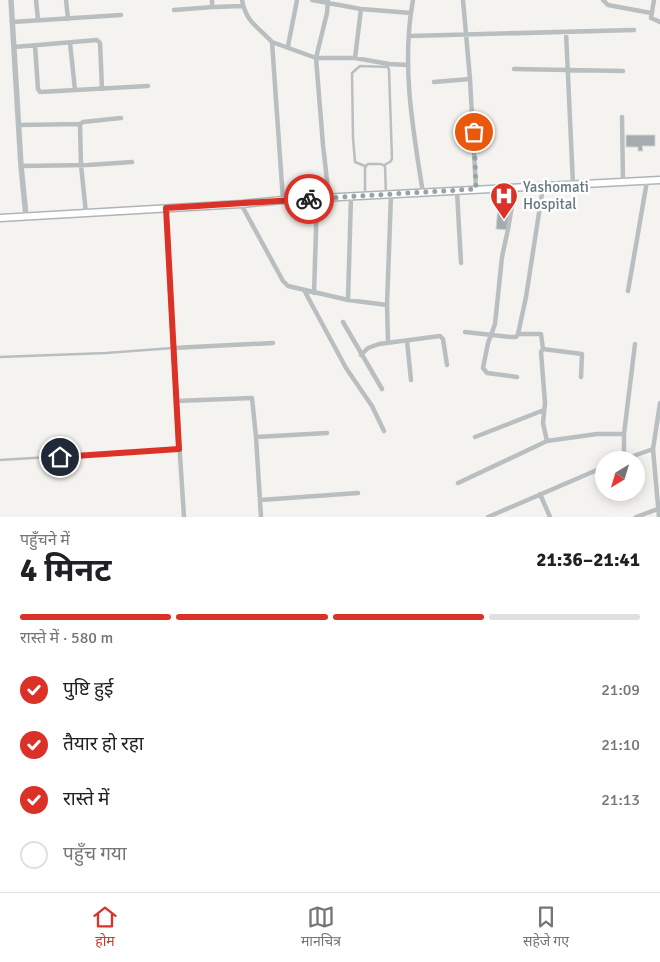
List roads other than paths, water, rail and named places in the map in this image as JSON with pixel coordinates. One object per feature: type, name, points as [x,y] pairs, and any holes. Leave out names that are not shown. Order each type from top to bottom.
[{"type":"main road","points":[[0,218],[282,200],[660,180]]},
{"type":"street","points":[[11,0],[21,166],[26,216]]},
{"type":"street","points":[[36,0],[38,20]]},
{"type":"street","points":[[66,0],[68,19]]},
{"type":"street","points":[[212,0],[214,7]]},
{"type":"street","points":[[242,0],[252,23],[272,42],[288,46],[316,58],[355,58],[408,65]]},
{"type":"street","points":[[288,46],[297,0]]},
{"type":"street","points":[[312,0],[362,9],[411,14]]},
{"type":"street","points":[[413,0],[408,65],[415,142],[423,193]]},
{"type":"street","points":[[463,0],[467,34],[476,189]]},
{"type":"street","points":[[603,0],[608,5],[651,13]]},
{"type":"street","points":[[654,0],[651,13],[653,20],[660,22]]},
{"type":"street","points":[[327,2],[327,13],[316,58],[329,198]]},
{"type":"street","points":[[174,10],[244,6]]},
{"type":"street","points":[[355,58],[362,9]]},
{"type":"street","points":[[12,22],[122,15]]},
{"type":"street","points":[[410,36],[634,30]]},
{"type":"street","points":[[566,32],[573,185]]},
{"type":"street","points":[[14,47],[97,40],[99,42],[102,89]]},
{"type":"street","points":[[272,42],[282,200]]},
{"type":"street","points":[[70,43],[75,90]]},
{"type":"street","points":[[35,46],[39,91],[148,86]]},
{"type":"street","points":[[514,69],[623,70]]},
{"type":"street","points":[[434,82],[470,79]]},
{"type":"street","points":[[622,117],[623,182]]},
{"type":"street","points":[[19,125],[80,124],[83,122],[121,118]]},
{"type":"street","points":[[80,124],[81,165],[86,212]]},
{"type":"street","points":[[21,166],[132,162]]},
{"type":"street","points":[[628,291],[647,181]]},
{"type":"street","points":[[518,334],[526,297],[543,187]]},
{"type":"street","points":[[515,188],[502,257],[495,324],[488,342],[483,368],[484,371],[492,374],[518,376]]},
{"type":"street","points":[[457,192],[461,262]]},
{"type":"street","points":[[388,195],[388,342]]},
{"type":"street","points":[[348,300],[351,197]]},
{"type":"street","points":[[314,293],[317,199]]},
{"type":"street","points":[[241,204],[283,281],[288,286],[348,300],[387,305]]},
{"type":"street","points":[[166,208],[172,348],[184,517]]},
{"type":"street","points":[[304,290],[346,368],[372,406],[384,431]]},
{"type":"street","points":[[343,322],[382,389]]},
{"type":"street","points":[[465,332],[511,337],[516,337],[518,334],[541,334],[543,349],[541,352],[543,427],[547,441]]},
{"type":"street","points":[[361,355],[373,346],[388,342],[441,336],[447,365]]},
{"type":"street","points":[[407,341],[411,380]]},
{"type":"street","points":[[172,348],[273,343]]},
{"type":"street","points":[[623,451],[635,344]]},
{"type":"street","points":[[543,349],[582,354],[581,377]]},
{"type":"street","points":[[176,401],[251,397],[253,401],[261,517]]},
{"type":"street","points":[[658,517],[653,448],[660,403]]},
{"type":"street","points":[[474,437],[544,410]]},
{"type":"street","points":[[256,437],[327,433]]},
{"type":"street","points":[[458,483],[547,441],[598,434],[624,434]]},
{"type":"street","points":[[645,451],[653,448]]},
{"type":"street","points":[[488,517],[595,471]]},
{"type":"street","points":[[260,500],[358,493]]},
{"type":"street","points":[[540,494],[550,517]]},
{"type":"street","points":[[636,517],[658,509]]},
{"type":"lane","points":[[360,66],[388,67],[392,159],[391,162],[384,165],[365,166],[355,162],[352,72],[360,66]]},
{"type":"lane","points":[[384,165],[388,195]]},
{"type":"lane","points":[[365,166],[365,196]]},
{"type":"lane","points":[[0,357],[106,353],[172,348]]},
{"type":"lane","points":[[0,460],[179,449]]},
{"type":"place","name":"Yashomati Hospital","points":[[504,220]]}]
